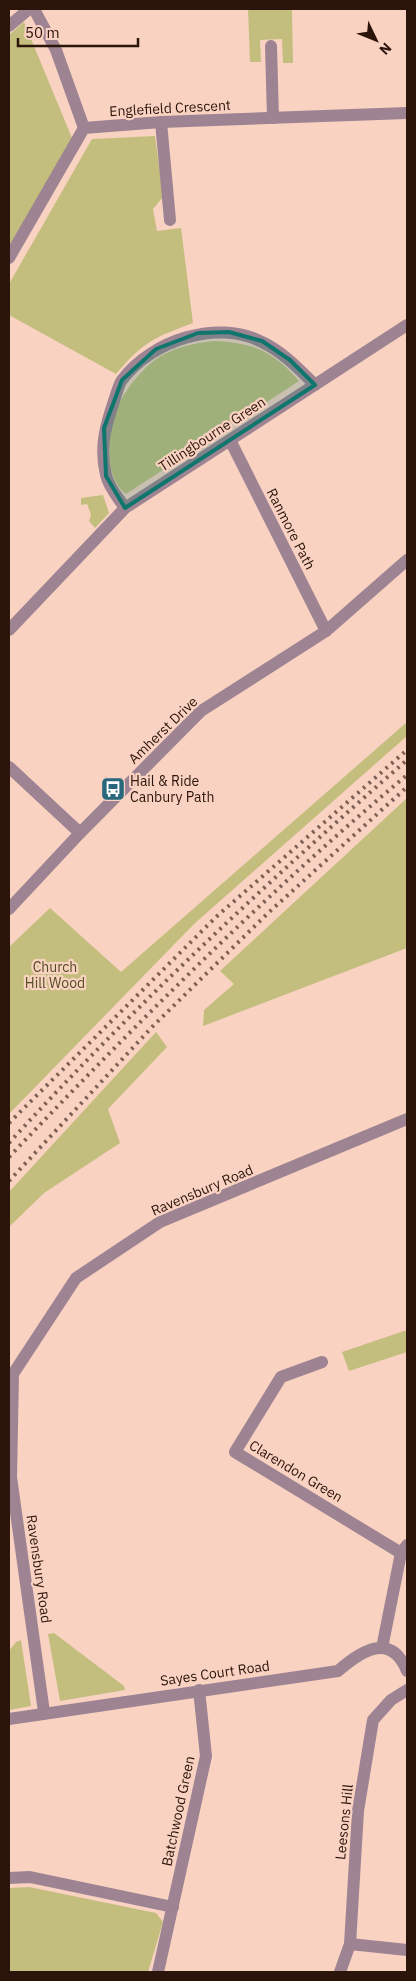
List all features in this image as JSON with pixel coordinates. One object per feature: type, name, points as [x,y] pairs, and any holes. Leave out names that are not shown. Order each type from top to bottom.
[{"type":"street","points":[[9,26],[29,9]]},
{"type":"street","points":[[9,258],[84,128],[56,50],[34,9]]},
{"type":"street","points":[[271,46],[273,118]]},
{"type":"street","name":"Englefield Crescent","points":[[84,128],[161,122],[407,113]]},
{"type":"street","points":[[161,122],[170,220]]},
{"type":"street","name":"Tillingbourne Green","points":[[9,630],[125,508],[407,325]]},
{"type":"street","points":[[125,508],[111,488],[106,476],[104,428],[122,380],[156,349],[198,333],[229,332],[262,341],[290,360],[315,385]]},
{"type":"street","name":"Ranmore Path","points":[[230,440],[326,631]]},
{"type":"street","name":"Amherst Drive","points":[[9,909],[80,833],[202,711],[326,631],[407,560]]},
{"type":"street","points":[[9,767],[80,833]]},
{"type":"street","name":"Ravensbury Road","points":[[44,1712],[11,1477],[13,1374],[76,1278],[153,1227],[407,1119]]},
{"type":"street","name":"Clarendon Green","points":[[322,1362],[281,1377],[235,1452],[404,1549]]},
{"type":"street","points":[[404,1549],[382,1648],[394,1651],[403,1660],[407,1671]]},
{"type":"street","name":"Sayes Court Road","points":[[9,1719],[44,1712],[338,1671],[353,1658],[367,1650],[382,1648]]},
{"type":"street","name":"Batchwood Green","points":[[158,1972],[206,1756],[199,1690]]},
{"type":"street","name":"Leesons Hill","points":[[340,1972],[350,1944],[358,1811],[373,1720],[391,1700],[407,1690]]},
{"type":"street","points":[[9,1878],[30,1877],[173,1907]]},
{"type":"street","points":[[350,1944],[407,1950]]},
{"type":"highlighted area","points":[[229,332],[262,341],[290,360],[315,385],[125,508],[106,476],[104,428],[122,380],[156,349],[198,333]]},
{"type":"green space","points":[[248,9],[292,9],[293,63],[283,63],[282,39],[260,40],[261,62],[250,62]]},
{"type":"green space","points":[[24,22],[72,138],[9,250],[9,35]]},
{"type":"green space","points":[[155,136],[163,197],[153,209],[157,231],[181,228],[193,323],[169,332],[142,347],[116,374],[9,315],[9,284],[92,139]]},
{"type":"green space","points":[[214,341],[240,344],[262,351],[280,362],[299,381],[126,494],[118,486],[113,475],[109,449],[116,410],[121,400],[139,375],[157,359],[181,347]]},
{"type":"green space","points":[[103,495],[109,513],[95,528],[89,521],[91,515],[87,504],[81,505],[81,498]]},
{"type":"green space","name":"Church Hill Wood","points":[[407,722],[407,736],[194,924],[9,1114],[9,947],[50,908],[121,972]]},
{"type":"green space","points":[[407,798],[407,948],[203,1026],[204,1010],[234,984],[220,971]]},
{"type":"green space","points":[[156,1032],[167,1047],[108,1109],[120,1143],[44,1193],[9,1227],[9,1192]]},
{"type":"green space","points":[[407,1330],[407,1352],[349,1371],[342,1352]]},
{"type":"green space","points":[[54,1633],[124,1686],[125,1690],[60,1701],[48,1634]]},
{"type":"green space","points":[[21,1640],[31,1706],[9,1710],[9,1651],[16,1642]]},
{"type":"green space","points":[[29,1887],[156,1913],[163,1922],[148,1972],[9,1972],[9,1888]]},
{"type":"railway","points":[[9,1123],[216,917],[407,750]]},
{"type":"railway","points":[[9,1143],[104,1043],[202,946],[407,760]]},
{"type":"railway","points":[[9,1157],[203,960],[303,866],[407,775]]},
{"type":"railway","points":[[9,1181],[153,1026],[267,914],[407,787]]},
{"type":"place","name":"Hail & Ride Canbury Path","points":[[113,789]]}]
